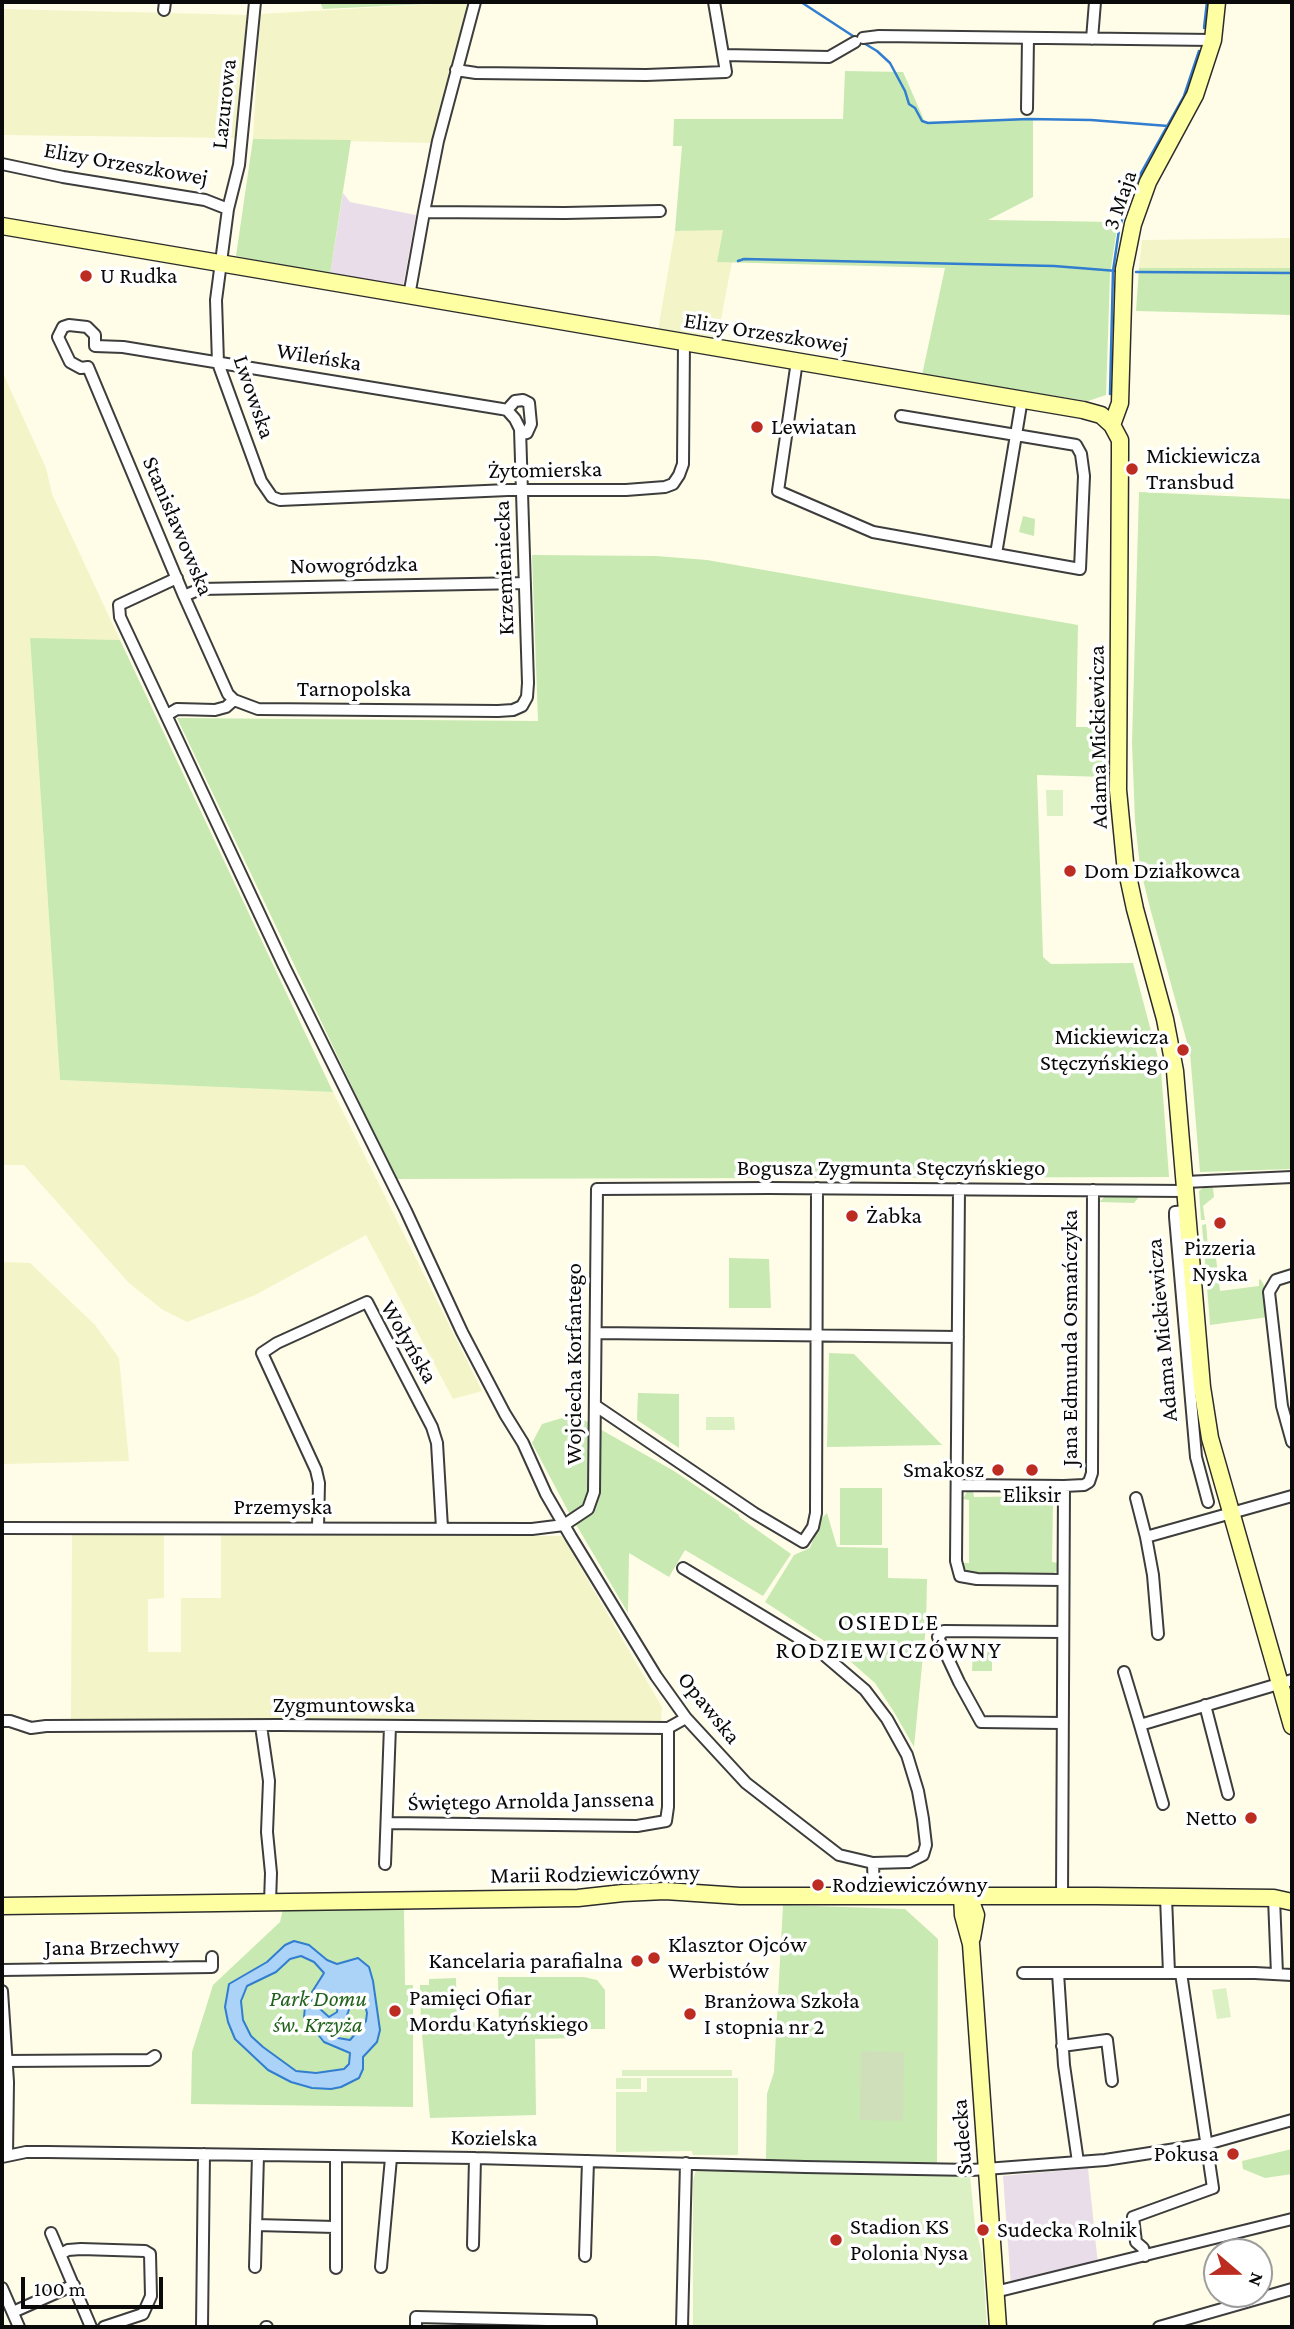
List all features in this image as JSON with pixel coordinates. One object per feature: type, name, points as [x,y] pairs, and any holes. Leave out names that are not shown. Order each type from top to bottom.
[{"type":"street","name":"Lazurowa","points":[[228,209],[239,165],[256,2]]},
{"type":"street","points":[[409,296],[438,141],[475,2]]},
{"type":"street","points":[[456,70],[476,73],[726,72],[714,2]]},
{"type":"street","points":[[1092,39],[1095,2]]},
{"type":"street","name":"3 Maja","points":[[1112,425],[1119,403],[1124,270],[1133,224],[1156,164],[1184,120],[1195,95],[1213,40],[1217,2]]},
{"type":"street","points":[[723,55],[829,57],[867,36],[1213,40]]},
{"type":"street","points":[[1027,109],[1028,38]]},
{"type":"street","name":"Elizy Orzeszkowej","points":[[2,164],[63,177],[205,200],[228,209],[220,264]]},
{"type":"street","points":[[424,212],[565,214],[582,211],[660,211]]},
{"type":"street","name":"Elizy Orzeszkowej","points":[[2,226],[1022,399],[1094,412],[1112,425]]},
{"type":"street","name":"Lwowska","points":[[220,264],[216,300],[218,363],[261,481],[272,497]]},
{"type":"street","points":[[81,325],[92,330],[95,346],[88,367],[81,368],[72,365],[58,337],[63,327],[81,325]]},
{"type":"street","name":"Żytomierska","points":[[272,497],[280,500],[523,490],[660,489],[673,484],[683,464],[684,342]]},
{"type":"street","name":"Wileńska","points":[[95,346],[123,347],[507,410]]},
{"type":"street","points":[[797,361],[778,491],[873,532],[1080,569],[1084,476],[1076,445],[901,416]]},
{"type":"street","name":"Stanisławowska","points":[[88,367],[184,596],[228,694],[234,700]]},
{"type":"street","points":[[996,554],[1022,399]]},
{"type":"street","name":"Krzemieniecka","points":[[507,410],[515,401],[523,400],[529,403],[531,424],[527,433],[521,434],[528,683]]},
{"type":"street","points":[[507,410],[518,424],[521,434]]},
{"type":"street","name":"Adama Mickiewicza","points":[[1112,425],[1120,440],[1117,736],[1120,826],[1130,889],[1171,1048],[1178,1096],[1202,1387],[1214,1452],[1231,1514],[1286,1682],[1292,1726]]},
{"type":"street","name":"Opawska","points":[[177,578],[120,606],[120,617],[284,966],[406,1211],[462,1332],[564,1525],[656,1676],[686,1718],[746,1783],[839,1855],[873,1863],[916,1860],[923,1855],[926,1845],[918,1791],[911,1767],[887,1719],[865,1690],[817,1648],[683,1568]]},
{"type":"street","name":"Nowogródzka","points":[[184,596],[200,589],[525,583]]},
{"type":"street","name":"Tarnopolska","points":[[234,700],[258,709],[513,710],[524,702],[528,683]]},
{"type":"street","points":[[167,715],[177,709],[215,710],[226,707],[234,700]]},
{"type":"street","name":"Bogusza Zygmunta Stęczyńskiego","points":[[597,1189],[1093,1190],[1185,1187],[1292,1177]]},
{"type":"street","points":[[596,1406],[745,1507],[803,1542],[813,1527],[816,1513],[817,1188]]},
{"type":"street","name":"Wojciecha Korfantego","points":[[564,1525],[588,1509],[594,1492],[597,1189]]},
{"type":"street","points":[[959,1189],[956,1561],[960,1576],[977,1579],[1063,1580]]},
{"type":"street","name":"Jana Edmunda Osmańczyka","points":[[1062,1897],[1063,1486],[1084,1485],[1089,1482],[1092,1473],[1093,1190]]},
{"type":"street","name":"Adama Mickiewicza","points":[[1187,1211],[1175,1212],[1175,1217],[1196,1457],[1208,1502]]},
{"type":"street","points":[[1292,1275],[1276,1280],[1269,1292],[1282,1406],[1292,1442]]},
{"type":"street","name":"Wołyńska","points":[[318,1528],[319,1483],[316,1470],[262,1353],[277,1343],[366,1302],[432,1426],[437,1443],[442,1528]]},
{"type":"street","points":[[596,1333],[958,1337]]},
{"type":"street","points":[[1196,1457],[1214,1452]]},
{"type":"street","points":[[957,1483],[1063,1486]]},
{"type":"street","points":[[1146,1537],[1292,1496]]},
{"type":"street","points":[[1136,1498],[1153,1575],[1158,1634]]},
{"type":"street","name":"Przemyska","points":[[2,1528],[533,1529],[564,1525]]},
{"type":"street","points":[[1062,1723],[981,1722],[938,1642],[939,1633],[944,1630],[1063,1632]]},
{"type":"street","points":[[1124,1672],[1163,1804]]},
{"type":"street","points":[[1140,1725],[1286,1682]]},
{"type":"street","points":[[1205,1705],[1228,1794]]},
{"type":"street","name":"Zygmuntowska","points":[[2,1721],[32,1728],[668,1728],[686,1718]]},
{"type":"street","points":[[261,1726],[269,1781],[267,1832],[271,1873],[270,1902]]},
{"type":"street","name":"Świętego Arnolda Janssena","points":[[386,1864],[390,1726]]},
{"type":"street","name":"Świętego Arnolda Janssena","points":[[387,1823],[637,1826],[666,1821],[668,1728]]},
{"type":"street","points":[[873,1863],[874,1895]]},
{"type":"street","name":"Marii Rodziewiczówny","points":[[2,1906],[578,1898],[665,1891],[740,1896],[1274,1898],[1292,1902]]},
{"type":"street","name":"Marii Rodziewiczówny","points":[[1274,1898],[1292,1894]]},
{"type":"street","points":[[965,1896],[976,1915],[986,1903],[1000,1897]]},
{"type":"street","name":"Sudecka","points":[[965,1896],[963,1914],[971,1944],[998,2327]]},
{"type":"street","points":[[1145,2256],[1143,2248],[1136,2242],[1133,2217],[1213,2188],[1175,1973],[1166,1897]]},
{"type":"street","points":[[1274,1898],[1276,1974]]},
{"type":"street","name":"Sudecka","points":[[971,1944],[976,1915]]},
{"type":"street","name":"Jana Brzechwy","points":[[2,1970],[212,1967],[212,1957]]},
{"type":"street","points":[[1023,1973],[1292,1975]]},
{"type":"street","points":[[1058,1973],[1062,2046],[1078,2162]]},
{"type":"street","points":[[2,1991],[8,2061],[5,2156]]},
{"type":"street","points":[[1062,2046],[1107,2040],[1112,2081]]},
{"type":"street","points":[[8,2061],[149,2060],[156,2056]]},
{"type":"street","name":"Kozielska","points":[[5,2156],[47,2152],[204,2154],[986,2169],[1105,2160],[1207,2144],[1292,2120]]},
{"type":"street","points":[[202,2327],[204,2154]]},
{"type":"street","points":[[255,2267],[258,2155]]},
{"type":"street","points":[[336,2157],[336,2268]]},
{"type":"street","points":[[381,2267],[391,2158]]},
{"type":"street","points":[[473,2245],[475,2158]]},
{"type":"street","points":[[585,2256],[588,2161]]},
{"type":"street","points":[[682,2327],[686,2163]]},
{"type":"street","points":[[995,2292],[1292,2219]]},
{"type":"street","points":[[256,2225],[335,2227]]},
{"type":"street","points":[[51,2233],[91,2327]]},
{"type":"street","points":[[61,2254],[68,2250],[81,2249],[145,2251],[149,2254],[151,2296],[143,2314],[104,2327]]},
{"type":"street","points":[[13,2312],[74,2285]]},
{"type":"street","points":[[2,2288],[19,2327]]},
{"type":"street","points":[[1159,2327],[1292,2289]]},
{"type":"street","points":[[416,2327],[416,2317],[591,2321],[590,2327]]},
{"type":"shaded area","points":[[343,193],[350,202],[416,215],[403,286],[330,274]]},
{"type":"shaded area","points":[[1088,2168],[1098,2265],[1011,2286],[1003,2176]]},
{"type":"green space","points":[[320,2],[470,2],[323,9]]},
{"type":"green space","points":[[470,2],[433,143],[253,139],[260,14]]},
{"type":"green space","points":[[2,9],[250,15],[239,138],[2,135]]},
{"type":"green space","points":[[845,71],[903,72],[925,122],[1033,118],[1033,197],[988,220],[1118,222],[1110,274],[1106,395],[1088,401],[922,375],[945,268],[717,262],[723,230],[675,231],[682,146],[673,146],[674,119],[843,119]]},
{"type":"green space","points":[[253,139],[351,140],[330,274],[236,256]]},
{"type":"green space","points":[[724,229],[718,262],[732,262],[717,340],[658,330],[675,231]]},
{"type":"green space","points":[[1292,238],[1292,268],[1139,268],[1142,240]]},
{"type":"green space","points":[[1139,268],[1292,268],[1292,315],[1136,311]]},
{"type":"green space","points":[[2,371],[46,468],[52,494],[120,640],[30,639],[60,1080],[333,1092],[482,1391],[453,1399],[366,1235],[255,1295],[187,1322],[163,1310],[129,1283],[24,1165],[2,1165]]},
{"type":"green space","points":[[1139,492],[1292,499],[1292,1169],[1200,1172],[1190,1053],[1140,867],[1135,821],[1132,743]]},
{"type":"green space","points":[[1023,516],[1035,519],[1034,536],[1019,532]]},
{"type":"green space","points":[[532,555],[656,556],[707,560],[1078,625],[1076,727],[1106,727],[1106,777],[1037,775],[1043,957],[1051,964],[1133,963],[1161,1069],[1169,1177],[396,1179],[177,718],[538,721]]},
{"type":"green space","points":[[30,638],[120,640],[333,1092],[60,1080]]},
{"type":"green space","points":[[1046,790],[1063,790],[1063,816],[1047,816]]},
{"type":"green space","points":[[1213,1188],[1214,1197],[1203,1206],[1205,1220],[1201,1220],[1199,1191]]},
{"type":"green space","points":[[1107,1195],[1139,1197],[1134,1203],[1099,1202]]},
{"type":"green space","points":[[1206,1224],[1209,1258],[1216,1258],[1220,1291],[1259,1286],[1259,1279],[1261,1280],[1266,1289],[1268,1317],[1210,1325],[1202,1225]]},
{"type":"green space","points":[[729,1258],[769,1259],[771,1308],[729,1308]]},
{"type":"green space","points":[[2,1262],[30,1263],[95,1325],[119,1358],[129,1461],[2,1464]]},
{"type":"green space","points":[[829,1353],[854,1354],[942,1445],[827,1447]]},
{"type":"green space","points":[[638,1393],[679,1394],[679,1448],[637,1420]]},
{"type":"green space","points":[[706,1417],[734,1417],[735,1430],[706,1430]]},
{"type":"green space","points":[[562,1418],[584,1420],[674,1471],[791,1554],[763,1596],[685,1550],[669,1577],[629,1553],[628,1613],[532,1443],[542,1424]]},
{"type":"green space","points":[[840,1488],[882,1488],[882,1545],[840,1545]]},
{"type":"green space","points":[[968,1490],[973,1490],[974,1497],[1043,1496],[1047,1490],[1051,1490],[1049,1499],[1053,1500],[1052,1562],[1059,1563],[1058,1570],[1052,1574],[967,1573],[962,1563],[969,1563],[969,1500],[963,1499]]},
{"type":"green space","points":[[827,1513],[837,1547],[888,1548],[888,1578],[927,1579],[926,1625],[914,1747],[875,1683],[835,1648],[765,1602],[794,1555],[810,1548],[822,1518]]},
{"type":"green space","points":[[72,1535],[164,1535],[164,1598],[148,1599],[148,1652],[181,1652],[181,1598],[221,1598],[221,1535],[562,1536],[662,1707],[661,1722],[71,1725]]},
{"type":"green space","points":[[973,1652],[992,1652],[992,1671],[972,1671]]},
{"type":"green space","points":[[783,1905],[905,1909],[938,1939],[937,2164],[766,2160],[767,2094],[774,2072]]},
{"type":"green space","name":"Park Domu św. Krzyża","points":[[404,1908],[405,1985],[413,1985],[413,2107],[191,2104],[192,2052],[213,1985],[280,1922],[283,1909]]},
{"type":"green space","points":[[498,1977],[584,1977],[597,1980],[605,1990],[605,2029],[583,2029],[583,2033],[575,2033],[575,2038],[535,2039],[536,2115],[430,2118],[420,1985],[429,1985],[429,1979],[456,1978],[457,2020],[499,2025]]},
{"type":"green space","points":[[1226,1988],[1231,2017],[1217,2019],[1212,1990]]},
{"type":"green space","points":[[861,2051],[904,2052],[903,2121],[860,2120]]},
{"type":"green space","points":[[622,2070],[732,2070],[732,2076],[622,2076]]},
{"type":"green space","points":[[616,2078],[641,2078],[641,2089],[616,2089]]},
{"type":"green space","points":[[647,2078],[738,2078],[738,2155],[693,2155],[692,2151],[616,2152],[616,2092],[647,2092]]},
{"type":"green space","points":[[1292,2149],[1292,2174],[1265,2178],[1243,2169],[1242,2161]]},
{"type":"green space","name":"Stadion KS Polonia Nysa","points":[[696,2170],[970,2176],[975,2225],[982,2254],[987,2327],[693,2327],[693,2181]]},
{"type":"water","points":[[294,1941],[309,1945],[327,1960],[337,1964],[358,1958],[369,1967],[380,2030],[377,2042],[363,2057],[363,2069],[359,2078],[341,2087],[312,2088],[291,2082],[268,2070],[235,2039],[228,2022],[225,2007],[229,1984],[267,1962],[285,1945]],"holes":[[[301,1956],[314,1962],[324,1973],[312,1992],[312,2001],[305,2007],[304,2017],[324,2042],[350,2053],[349,2064],[344,2069],[316,2073],[296,2071],[251,2036],[243,2020],[241,2001],[247,1986],[276,1972],[290,1959]],[[363,1997],[366,2021],[350,2040],[338,2038],[333,2027],[345,2021],[353,1998]],[[331,1999],[338,2005],[337,2012],[329,2017],[319,2008]]]},
{"type":"waterway","points":[[801,2],[856,38]]},
{"type":"waterway","points":[[1204,28],[1207,2]]},
{"type":"waterway","points":[[862,42],[890,63],[909,104],[915,108],[922,121],[928,123],[1028,119],[1091,120],[1168,126]]},
{"type":"waterway","points":[[1110,394],[1113,271],[1119,230],[1128,199],[1184,96],[1199,51]]},
{"type":"waterway","points":[[738,261],[1054,266],[1117,271]]},
{"type":"waterway","points":[[1136,272],[1292,273]]},
{"type":"place","name":"U Rudka","points":[[86,276]]},
{"type":"place","name":"Lewiatan","points":[[757,427]]},
{"type":"place","name":"Mickiewicza Transbud","points":[[1132,469]]},
{"type":"place","name":"Dom Działkowca","points":[[1070,871]]},
{"type":"place","name":"Mickiewicza Stęczyńskiego","points":[[1183,1050]]},
{"type":"place","name":"Żabka","points":[[852,1216]]},
{"type":"place","name":"Pizzeria Nyska","points":[[1220,1223]]},
{"type":"place","name":"Smakosz","points":[[998,1470]]},
{"type":"place","name":"Eliksir","points":[[1032,1470]]},
{"type":"place","name":"Netto","points":[[1251,1818]]},
{"type":"place","name":"Rodziewiczówny","points":[[818,1885]]},
{"type":"place","name":"Klasztor Ojców Werbistów","points":[[654,1958]]},
{"type":"place","name":"Kancelaria parafialna","points":[[637,1961]]},
{"type":"place","name":"Pamięci Ofiar Mordu Katyńskiego","points":[[395,2011]]},
{"type":"place","name":"Branżowa Szkoła I stopnia nr 2","points":[[690,2014]]},
{"type":"place","name":"Pokusa","points":[[1233,2154]]},
{"type":"place","name":"Sudecka Rolnik","points":[[983,2230]]},
{"type":"place","name":"Stadion KS Polonia Nysa","points":[[836,2240]]},
{"type":"district","name":"OSIEDLE RODZIEWICZÓWNY","points":[[889,1637]]}]
